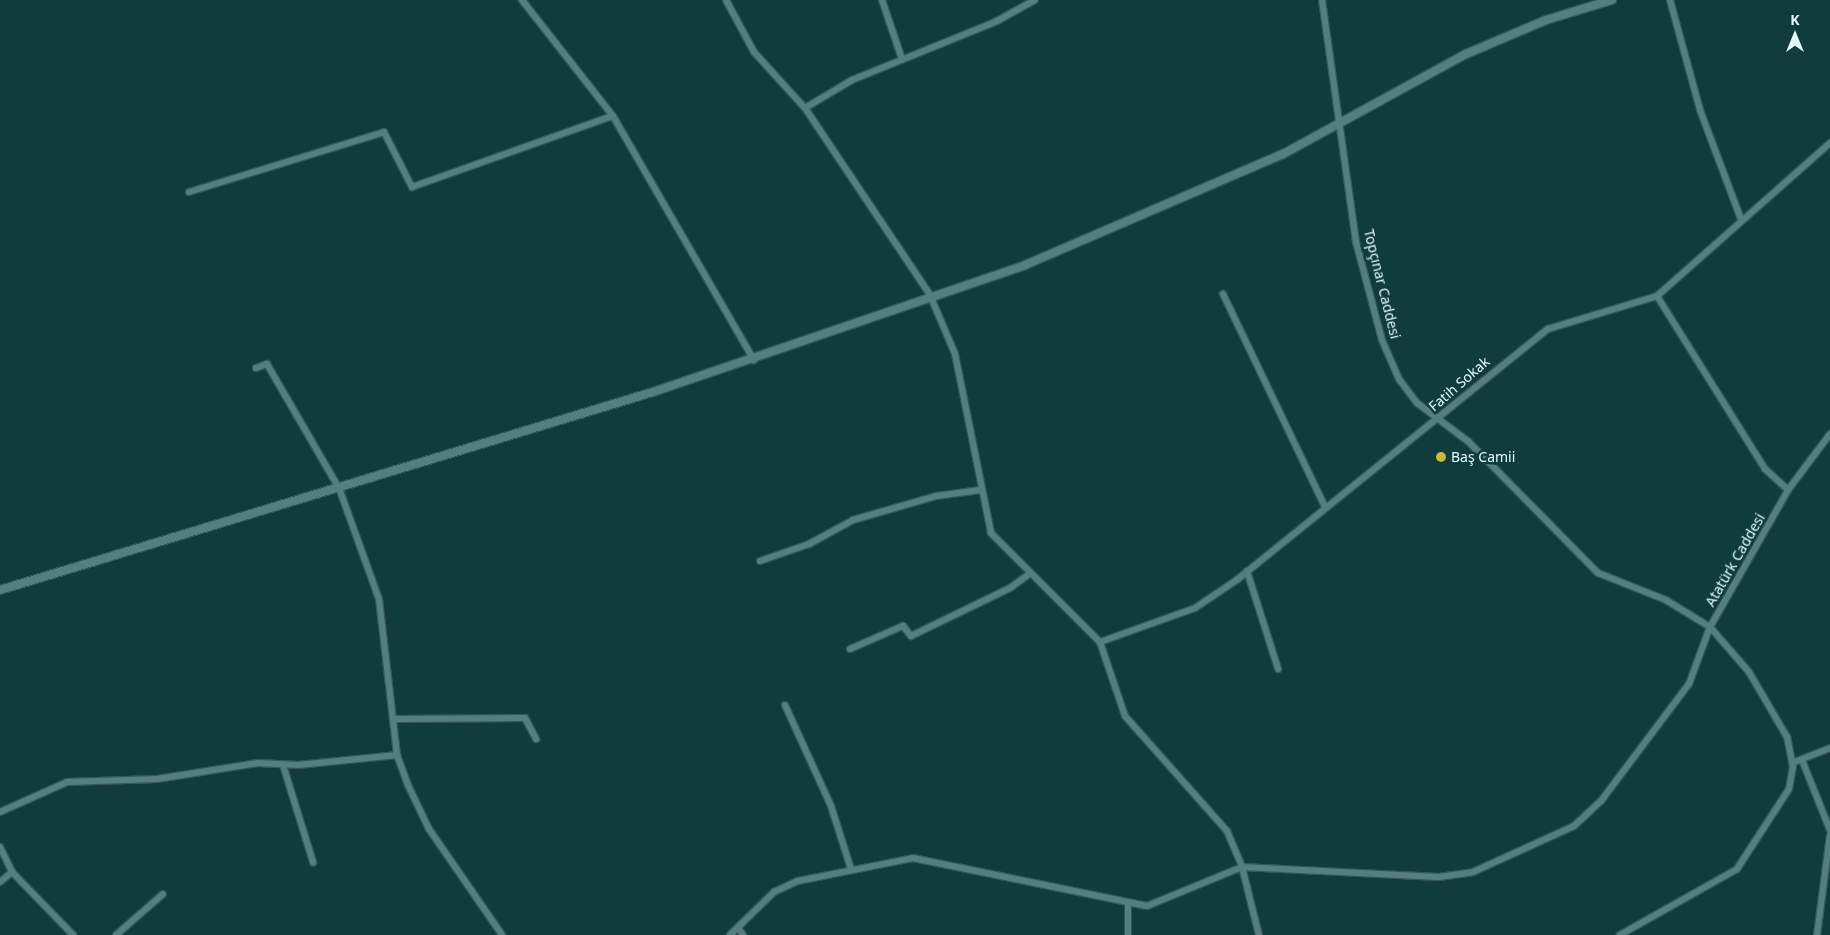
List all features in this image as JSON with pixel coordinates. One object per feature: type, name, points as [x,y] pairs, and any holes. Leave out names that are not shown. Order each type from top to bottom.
[{"type":"street","points":[[522,0],[613,116],[754,360]]},
{"type":"street","points":[[726,0],[754,52],[806,108],[930,294],[955,354],[991,533],[1029,574],[1100,642],[1124,716],[1227,831],[1242,867],[1259,935]]},
{"type":"street","points":[[882,0],[902,59]]},
{"type":"street","points":[[806,108],[852,80],[1035,0]]},
{"type":"street","name":"Topçınar Caddesi","points":[[1322,0],[1338,127],[1356,242],[1382,340],[1399,379],[1417,403],[1440,417],[1469,442],[1598,573],[1666,600],[1710,627]]},
{"type":"street","points":[[0,590],[754,360],[930,294],[1025,265],[1338,127],[1466,54],[1546,20],[1612,0]]},
{"type":"street","points":[[1670,0],[1700,110],[1741,219]]},
{"type":"street","points":[[188,192],[384,132],[412,187],[613,116]]},
{"type":"street","name":"Fatih Sokak","points":[[1100,642],[1195,608],[1247,571],[1548,329],[1657,296],[1741,219],[1830,143]]},
{"type":"street","points":[[1223,294],[1325,507]]},
{"type":"street","points":[[1657,296],[1766,469],[1788,490]]},
{"type":"street","points":[[256,368],[268,364],[339,488],[379,599],[396,719],[397,754],[429,829],[502,935]]},
{"type":"street","name":"Atatürk Caddesi","points":[[1620,935],[1737,869],[1789,789],[1792,763],[1787,736],[1749,672],[1710,627],[1788,490],[1830,434]]},
{"type":"street","points":[[760,561],[809,544],[852,520],[936,496],[981,490]]},
{"type":"street","points":[[1247,571],[1278,669]]},
{"type":"street","points":[[850,649],[903,626],[911,636],[1002,592],[1029,574]]},
{"type":"street","points":[[730,935],[774,892],[798,881],[913,858],[1128,904],[1147,906],[1242,867],[1439,877],[1473,872],[1574,826],[1600,801],[1689,684],[1710,627]]},
{"type":"street","points":[[784,705],[831,806],[851,869]]},
{"type":"street","points":[[396,719],[525,718],[536,739]]},
{"type":"street","points":[[1792,763],[1830,748]]},
{"type":"street","points":[[0,812],[67,782],[157,779],[258,763],[283,765],[397,754]]},
{"type":"street","points":[[1802,760],[1830,830]]},
{"type":"street","points":[[283,765],[313,862]]},
{"type":"street","points":[[1817,935],[1830,835]]},
{"type":"street","points":[[0,847],[12,872],[73,935]]},
{"type":"street","points":[[0,882],[12,872]]},
{"type":"street","points":[[116,935],[164,894]]},
{"type":"street","points":[[1128,904],[1128,935]]},
{"type":"street","points":[[738,928],[743,935]]},
{"type":"place","name":"Baş Camii","points":[[1441,457]]}]
